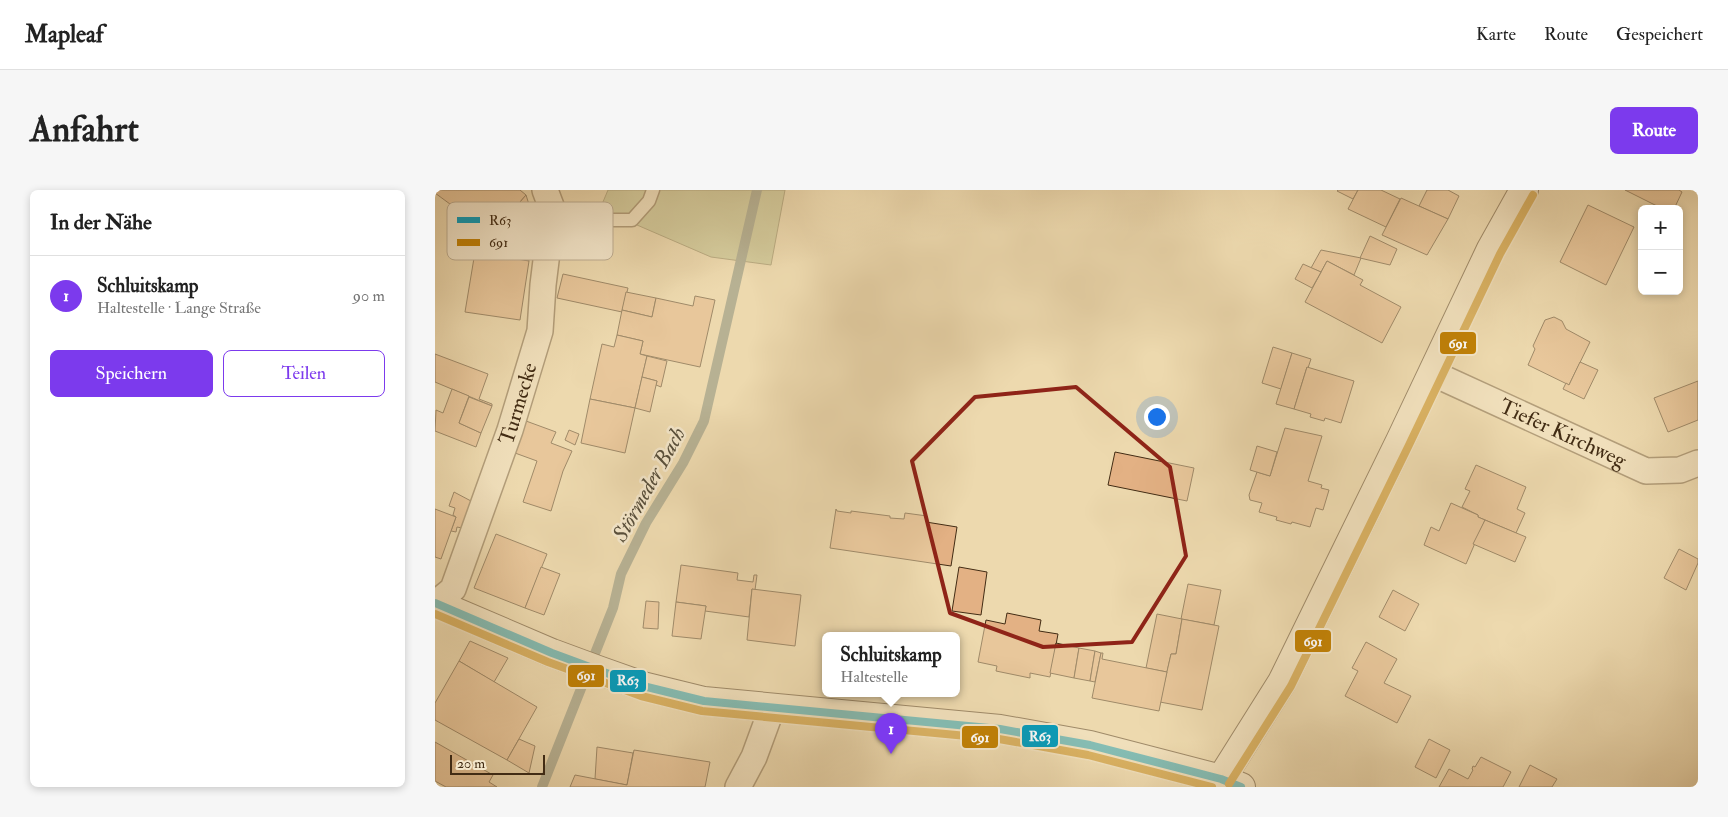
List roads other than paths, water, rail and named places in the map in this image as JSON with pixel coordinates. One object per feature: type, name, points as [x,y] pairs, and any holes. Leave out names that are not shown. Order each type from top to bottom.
[{"type":"main road","points":[[435,603],[552,653],[643,686],[704,700],[1000,729],[1090,745],[1227,784],[1282,682],[1491,248],[1524,190]]},
{"type":"street","name":"Turmecke","points":[[545,190],[550,202]]},
{"type":"street","name":"Turmecke","points":[[435,603],[453,589],[511,430],[540,331],[546,260]]},
{"type":"street","name":"Tiefer Kirchweg","points":[[1432,373],[1646,471],[1680,470],[1698,463]]},
{"type":"street","points":[[738,787],[753,757],[772,708]]},
{"type":"lane","points":[[613,220],[632,220],[649,201],[653,190]]},
{"type":"waterway","name":"Störmeder Bach","points":[[542,787],[613,608],[621,574],[646,523],[683,463],[704,421],[757,190]]},
{"type":"place","name":"Schluitskamp","points":[[891,754]]}]
